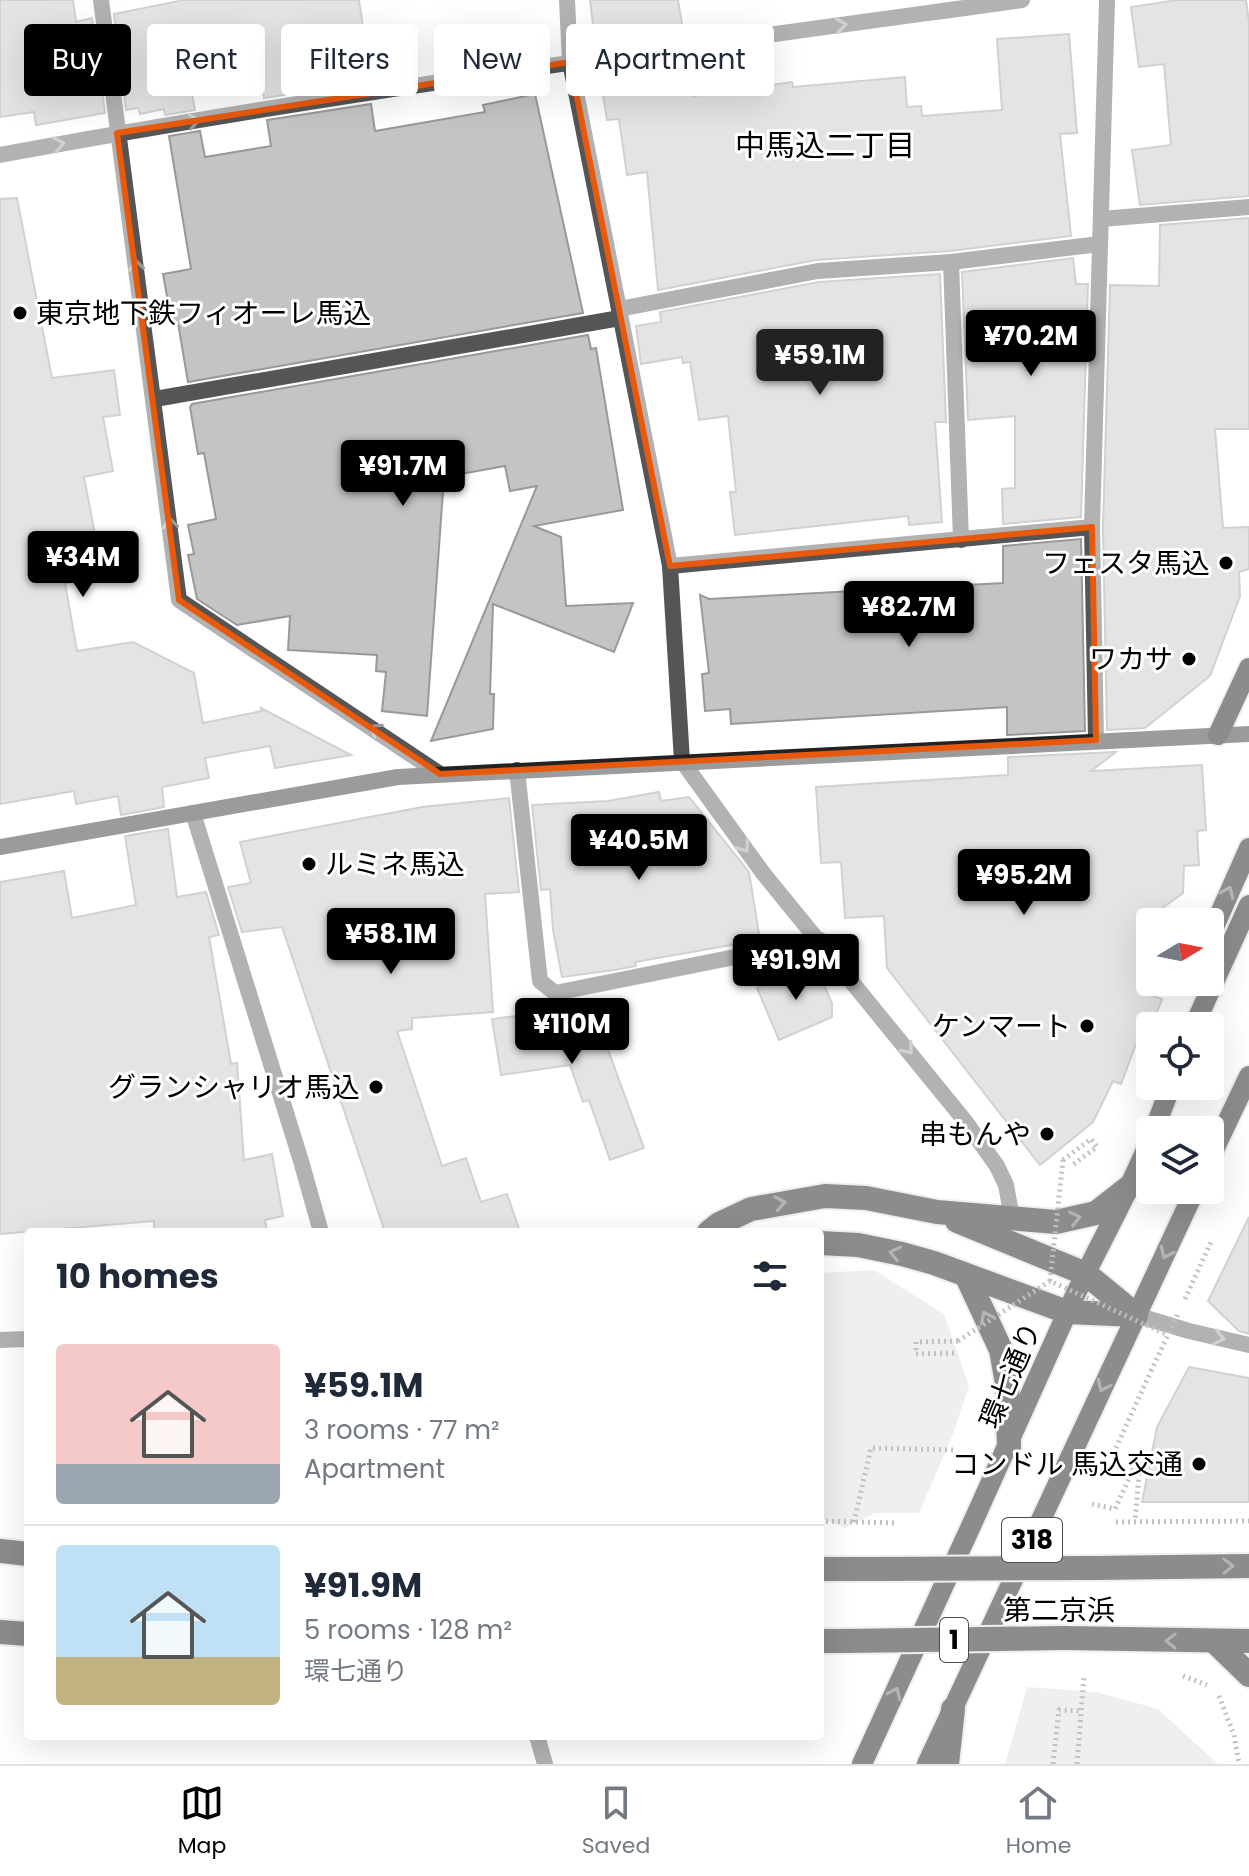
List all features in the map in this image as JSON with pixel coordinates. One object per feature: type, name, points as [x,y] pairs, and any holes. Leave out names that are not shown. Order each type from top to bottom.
[{"type":"highway","points":[[714,1228],[751,1209],[825,1196],[866,1198],[937,1212],[1056,1222],[1096,1213],[1128,1188]]},
{"type":"highway","points":[[937,1212],[1086,1274],[1136,1315]]},
{"type":"highway","points":[[824,1243],[858,1245],[934,1263],[1067,1312],[1136,1315]]},
{"type":"highway","points":[[967,1277],[1001,1350],[1010,1414],[1009,1447]]},
{"type":"highway","points":[[0,1551],[24,1554]]},
{"type":"highway","name":"第二京浜","points":[[824,1569],[1249,1566]]},
{"type":"highway","points":[[0,1632],[24,1634]]},
{"type":"highway","name":"第二京浜","points":[[832,1641],[1064,1638],[1249,1641]]},
{"type":"highway","points":[[1215,1642],[1249,1675]]},
{"type":"highway","points":[[947,1764],[953,1709]]},
{"type":"main road","points":[[1218,735],[1249,668]]},
{"type":"main road","points":[[1222,908],[1249,848]]},
{"type":"main road","points":[[1224,954],[1249,905]]},
{"type":"main road","points":[[1224,1129],[1249,1076]]},
{"type":"main road","name":"環七通り","points":[[862,1764],[1009,1447],[1067,1312],[1136,1171]]},
{"type":"main road","name":"318","points":[[927,1764],[1188,1204]]},
{"type":"street","points":[[101,0],[179,600],[440,774]]},
{"type":"street","points":[[567,0],[568,24]]},
{"type":"street","points":[[774,34],[1022,0]]},
{"type":"street","points":[[1096,740],[1092,527],[1107,0]]},
{"type":"street","points":[[0,155],[117,133],[566,63]]},
{"type":"street","points":[[577,96],[670,566],[682,761],[763,873],[965,1121],[997,1166],[1006,1185],[1012,1218]]},
{"type":"street","points":[[1101,219],[1249,207]]},
{"type":"street","points":[[155,399],[619,313],[818,271],[951,262],[1100,244]]},
{"type":"street","points":[[951,262],[961,540]]},
{"type":"street","points":[[670,566],[1092,527]]},
{"type":"street","points":[[0,847],[356,782],[440,774],[1249,734]]},
{"type":"street","points":[[517,770],[540,981],[555,993],[820,940]]},
{"type":"street","points":[[193,813],[320,1228]]},
{"type":"street","points":[[1136,1315],[1249,1345]]},
{"type":"street","points":[[0,1340],[24,1339]]},
{"type":"street","points":[[538,1740],[545,1764]]},
{"type":"path","points":[[1050,1281],[1063,1160],[1091,1139],[1097,1147],[1071,1166]]},
{"type":"path","points":[[1185,1299],[1211,1242]]},
{"type":"path","points":[[1050,1281],[1168,1335]]},
{"type":"path","points":[[954,1353],[916,1354],[916,1342],[958,1341],[1050,1281]]},
{"type":"path","points":[[1116,1448],[1178,1314]]},
{"type":"path","points":[[958,1327],[966,1351]]},
{"type":"path","points":[[854,1522],[871,1448],[957,1450]]},
{"type":"path","points":[[1092,1504],[1115,1509],[1141,1452],[1135,1521]]},
{"type":"path","points":[[824,1521],[897,1523]]},
{"type":"path","points":[[1116,1522],[1249,1521]]},
{"type":"path","points":[[1181,1675],[1216,1689],[1234,1735],[1239,1764]]},
{"type":"path","points":[[1072,1676],[1098,1676]]},
{"type":"path","points":[[1077,1764],[1084,1676]]},
{"type":"path","points":[[1053,1764],[1059,1710],[1082,1711]]},
{"type":"highlighted area","points":[[570,62],[670,566],[1092,527],[1096,740],[440,774],[179,600],[117,133]]},
{"type":"shaded area","points":[[874,1270],[944,1314],[969,1386],[953,1434],[919,1513],[875,1513],[845,1528],[824,1520],[824,1273]]},
{"type":"shaded area","points":[[1027,1687],[1097,1692],[1158,1709],[1218,1764],[1005,1764]]},
{"type":"building","points":[[0,0],[73,0],[76,22],[92,18],[93,24],[24,24],[24,96],[103,96],[105,113],[36,125],[34,112],[0,117]]},
{"type":"building","points":[[184,0],[359,0],[363,24],[281,24],[281,95],[264,98],[265,24],[147,24],[147,96],[192,96],[195,110],[165,115],[164,109],[140,114],[138,108],[126,110],[124,96],[131,96],[131,24],[115,24],[114,14]]},
{"type":"building","points":[[590,0],[678,0],[682,24],[593,24]]},
{"type":"building","points":[[1178,0],[1246,0],[1249,22],[1249,196],[1140,205],[1132,150],[1171,145],[1164,64],[1139,67],[1131,7]]},
{"type":"building","points":[[1069,34],[1077,133],[1060,134],[1071,236],[950,251],[816,260],[658,290],[647,172],[627,175],[619,119],[607,120],[603,96],[774,96],[774,85],[792,82],[793,87],[905,77],[907,107],[921,106],[922,116],[1002,110],[997,39]]},
{"type":"building","points":[[535,96],[583,313],[188,382],[178,323],[172,324],[163,274],[191,269],[169,136],[200,131],[205,157],[271,146],[267,120],[371,104],[375,131],[485,112],[483,105]]},
{"type":"building","points":[[17,198],[52,378],[114,370],[120,415],[103,417],[113,471],[84,477],[103,576],[65,583],[77,651],[133,642],[194,673],[203,723],[262,711],[261,708],[351,755],[275,768],[270,746],[205,758],[209,778],[162,787],[164,807],[121,815],[118,796],[76,804],[74,791],[0,804],[0,199]]},
{"type":"building","points":[[1249,218],[1249,429],[1215,429],[1223,528],[1249,527],[1249,569],[1239,572],[1240,596],[1210,676],[1145,728],[1107,730],[1103,527],[1110,285],[1159,286],[1160,225]]},
{"type":"building","points":[[1073,258],[1076,284],[1088,284],[1081,517],[1003,524],[1002,489],[1015,488],[1015,416],[968,420],[962,272]]},
{"type":"building","points":[[940,274],[946,422],[935,422],[942,522],[909,525],[908,516],[735,535],[730,492],[736,492],[728,416],[699,420],[690,362],[683,363],[682,357],[641,364],[636,326],[661,322],[660,312],[819,282]]},
{"type":"building","points":[[588,335],[591,349],[596,348],[623,510],[534,526],[561,537],[566,606],[633,603],[614,652],[493,604],[490,694],[494,694],[493,729],[431,741],[537,486],[510,491],[505,466],[444,477],[427,716],[382,711],[386,672],[376,671],[377,655],[288,650],[290,616],[237,625],[197,599],[188,555],[194,554],[188,525],[216,519],[204,453],[198,454],[192,404]]},
{"type":"building","points":[[1081,539],[1085,731],[1007,735],[1007,707],[731,724],[730,709],[705,711],[702,674],[709,673],[700,595],[709,599],[1003,583],[1003,546]]},
{"type":"building","points":[[1116,752],[1091,771],[1202,765],[1206,830],[1197,831],[1199,865],[1184,866],[1183,893],[1162,908],[1136,908],[1136,996],[1162,999],[1157,1012],[1136,1012],[1136,1044],[1121,1084],[1113,1081],[1093,1122],[1040,1165],[887,968],[884,916],[845,918],[841,862],[821,863],[816,787],[1008,775],[1008,757]]},
{"type":"building","points":[[659,792],[661,801],[689,797],[749,872],[760,940],[635,962],[636,966],[562,977],[553,930],[550,889],[541,890],[532,805],[608,801]]},
{"type":"building","points":[[509,798],[519,892],[485,894],[493,1012],[412,1018],[412,1029],[397,1031],[442,1166],[466,1158],[481,1202],[507,1194],[519,1228],[384,1228],[282,927],[242,932],[228,887],[251,883],[240,842],[422,807]]},
{"type":"building","points":[[168,829],[177,897],[206,892],[219,935],[209,937],[231,1064],[237,1063],[244,1160],[272,1154],[283,1216],[265,1220],[266,1228],[154,1228],[154,1221],[71,1228],[24,1228],[24,1232],[0,1234],[0,882],[64,871],[72,918],[136,905],[125,836]]},
{"type":"building","points":[[803,969],[817,969],[832,1003],[832,1017],[779,1040],[757,988]]},
{"type":"building","points":[[592,1006],[644,1148],[610,1160],[589,1100],[583,1102],[570,1065],[501,1075],[492,1019]]},
{"type":"building","points":[[1249,1217],[1249,1334],[1239,1331],[1208,1301]]},
{"type":"building","name":"コンドル 馬込交通","points":[[1189,1367],[1249,1378],[1249,1502],[1142,1502],[1157,1427]]},
{"type":"place","name":"東京地下鉄フィオーレ馬込","points":[[20,313]]},
{"type":"place","name":"フェスタ馬込","points":[[1226,563]]},
{"type":"place","name":"ワカサ","points":[[1189,659]]},
{"type":"place","name":"ルミネ馬込","points":[[309,864]]},
{"type":"place","name":"ケンマート","points":[[1087,1026]]},
{"type":"place","name":"グランシャリオ馬込","points":[[376,1087]]},
{"type":"place","name":"串もんや","points":[[1047,1134]]},
{"type":"place","name":"コンドル 馬込交通","points":[[1199,1464]]},
{"type":"district","name":"中馬込二丁目","points":[[825,146]]}]
